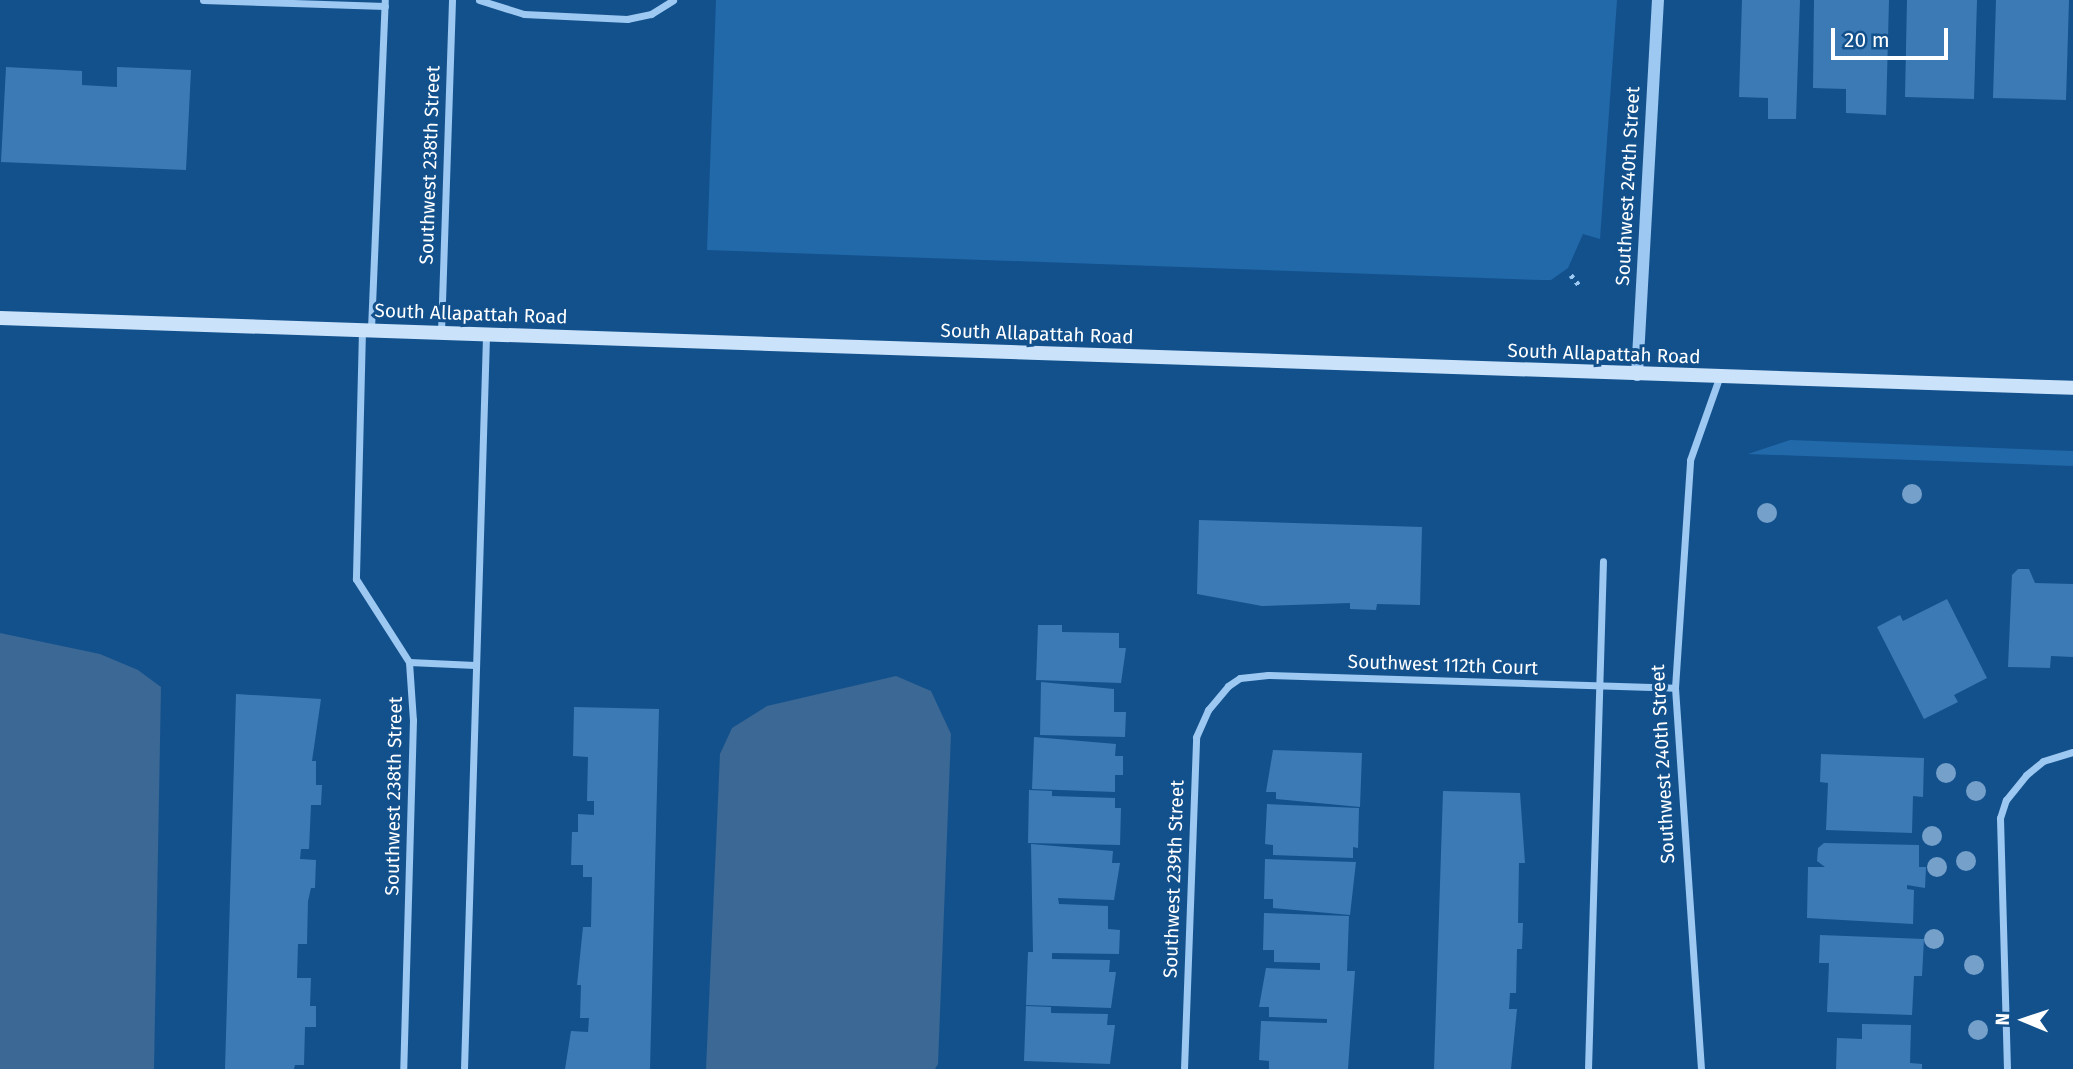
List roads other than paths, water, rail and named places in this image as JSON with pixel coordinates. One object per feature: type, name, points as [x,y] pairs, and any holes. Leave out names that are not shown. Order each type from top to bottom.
[{"type":"main road","name":"South Allapattah Road","points":[[0,318],[2073,388]]},
{"type":"street","points":[[203,0],[385,3]]},
{"type":"street","name":"Southwest 238th Street","points":[[441,332],[452,0]]},
{"type":"street","points":[[479,0],[531,15],[627,19],[661,8],[673,0]]},
{"type":"street","name":"Southwest 240th Street","points":[[1637,375],[1658,0]]},
{"type":"street","name":"Southwest 238th Street","points":[[385,3],[356,579],[409,663],[413,720],[403,1069]]},
{"type":"street","points":[[464,1069],[486,333]]},
{"type":"street","name":"Southwest 240th Street","points":[[1701,1069],[1675,688],[1690,460],[1719,378]]},
{"type":"street","points":[[1588,1069],[1603,561]]},
{"type":"street","points":[[409,663],[475,665]]},
{"type":"street","name":"Southwest 112th Court","points":[[1218,697],[1240,678],[1268,675],[1675,688]]},
{"type":"street","name":"Southwest 239th Street","points":[[1184,1069],[1194,755],[1200,724],[1218,697]]},
{"type":"street","points":[[2007,1069],[1999,831],[2006,800],[2026,775],[2043,761],[2073,752]]}]
